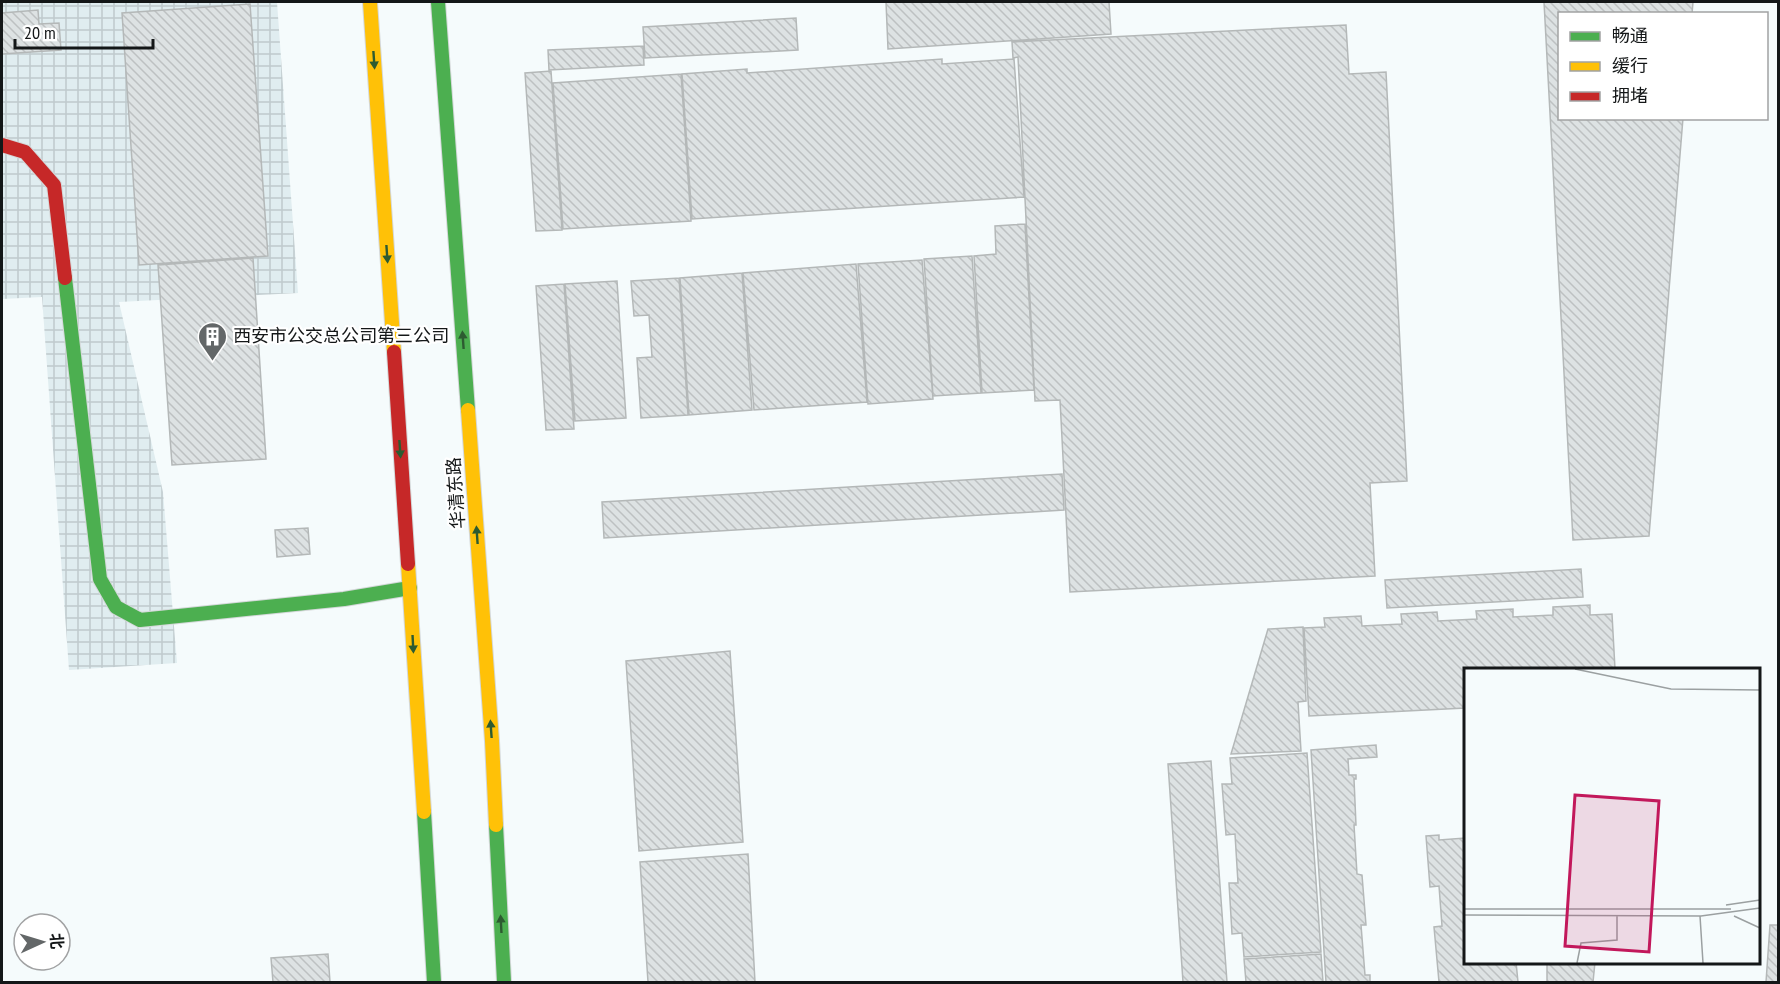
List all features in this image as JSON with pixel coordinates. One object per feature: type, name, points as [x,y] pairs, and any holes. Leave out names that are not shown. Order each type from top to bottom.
[{"type":"main road","points":[[370,2],[434,982]]},
{"type":"main road","name":"华清东路","points":[[438,2],[492,741],[504,982]]},
{"type":"main road","points":[[2,145],[26,152],[54,185],[100,579],[116,607],[140,620],[344,599],[410,588]]},
{"type":"shaded area","points":[[2,2],[277,2],[298,293],[119,302],[163,492],[177,663],[69,670],[42,297],[2,299]]},
{"type":"building","points":[[886,2],[1109,2],[1111,34],[888,49]]},
{"type":"building","points":[[1544,2],[1693,2],[1692,12],[1558,12],[1558,120],[1683,120],[1649,536],[1573,540]]},
{"type":"building","points":[[250,4],[268,256],[139,265],[122,13]]},
{"type":"building","points":[[38,10],[39,24],[59,23],[61,50],[2,54],[2,13]]},
{"type":"building","points":[[796,18],[798,50],[645,58],[643,27]]},
{"type":"building","points":[[1346,25],[1349,74],[1386,72],[1407,481],[1370,483],[1375,576],[1070,592],[1060,400],[1035,401],[1018,57],[1013,58],[1012,42]]},
{"type":"building","points":[[643,46],[644,65],[549,70],[548,50]]},
{"type":"building","points":[[942,59],[942,64],[1014,59],[1024,197],[692,219],[682,74],[747,69],[747,73]]},
{"type":"building","points":[[551,71],[562,230],[536,231],[525,73]]},
{"type":"building","points":[[681,74],[691,221],[563,229],[553,83]]},
{"type":"building","points":[[1025,224],[1034,390],[982,393],[974,256],[996,254],[995,226]]},
{"type":"building","points":[[972,256],[981,393],[933,396],[924,259]]},
{"type":"building","name":"西安市公交总公司第三公司","points":[[253,258],[266,459],[172,465],[158,265]]},
{"type":"building","points":[[922,260],[933,399],[868,404],[858,264]]},
{"type":"building","points":[[856,264],[867,402],[754,410],[743,273]]},
{"type":"building","points":[[742,273],[752,410],[689,415],[680,278]]},
{"type":"building","points":[[679,278],[688,415],[641,418],[637,358],[652,357],[649,315],[634,316],[631,281]]},
{"type":"building","points":[[617,281],[626,418],[575,421],[565,284]]},
{"type":"building","points":[[564,284],[574,429],[546,430],[536,286]]},
{"type":"building","points":[[1062,474],[1064,510],[604,538],[602,502]]},
{"type":"building","points":[[308,528],[310,554],[277,557],[275,530]]},
{"type":"building","points":[[1581,569],[1583,597],[1387,608],[1385,580]]},
{"type":"building","points":[[1590,605],[1590,615],[1612,614],[1615,668],[1464,668],[1464,708],[1309,716],[1304,628],[1325,627],[1324,618],[1361,616],[1362,626],[1402,624],[1401,614],[1437,612],[1438,621],[1477,619],[1476,611],[1513,609],[1513,617],[1553,615],[1553,607]]},
{"type":"building","points":[[1303,627],[1306,701],[1298,702],[1301,751],[1231,754],[1268,629]]},
{"type":"building","points":[[730,651],[743,842],[639,851],[626,661]]},
{"type":"building","points":[[1376,745],[1377,757],[1348,759],[1349,775],[1356,775],[1354,779],[1356,825],[1354,825],[1357,874],[1362,875],[1366,925],[1361,925],[1365,975],[1370,975],[1370,982],[1326,982],[1311,750]]},
{"type":"building","points":[[1307,753],[1321,952],[1244,957],[1242,933],[1232,934],[1229,883],[1238,883],[1235,834],[1226,835],[1222,784],[1232,784],[1230,758]]},
{"type":"building","points":[[1211,761],[1227,982],[1183,982],[1168,764]]},
{"type":"building","points":[[1439,835],[1439,840],[1464,838],[1464,963],[1516,963],[1518,982],[1439,982],[1434,927],[1442,926],[1439,886],[1430,887],[1426,836]]},
{"type":"building","points":[[748,854],[755,982],[648,982],[640,862]]},
{"type":"building","points":[[1770,925],[1778,925],[1778,982],[1766,982]]},
{"type":"building","points":[[328,954],[330,982],[273,982],[271,958]]},
{"type":"building","points":[[1321,954],[1323,982],[1246,982],[1244,959]]},
{"type":"building","points":[[1547,963],[1595,963],[1593,982],[1547,982]]},
{"type":"traffic: fast","points":[[438,2],[468,410]]},
{"type":"traffic: fast","points":[[65,278],[100,579],[116,607],[140,620],[344,599],[410,588]]},
{"type":"traffic: fast","points":[[424,812],[434,982]]},
{"type":"traffic: fast","points":[[496,825],[504,982]]},
{"type":"traffic: slow","points":[[370,2],[394,352]]},
{"type":"traffic: slow","points":[[468,410],[496,825]]},
{"type":"traffic: slow","points":[[408,564],[424,812]]},
{"type":"traffic: jam","points":[[2,145],[25,152],[54,185],[65,278]]},
{"type":"traffic: jam","points":[[394,352],[408,564]]},
{"type":"place","name":"西安市公交总公司第三公司","points":[[212,362]]}]
